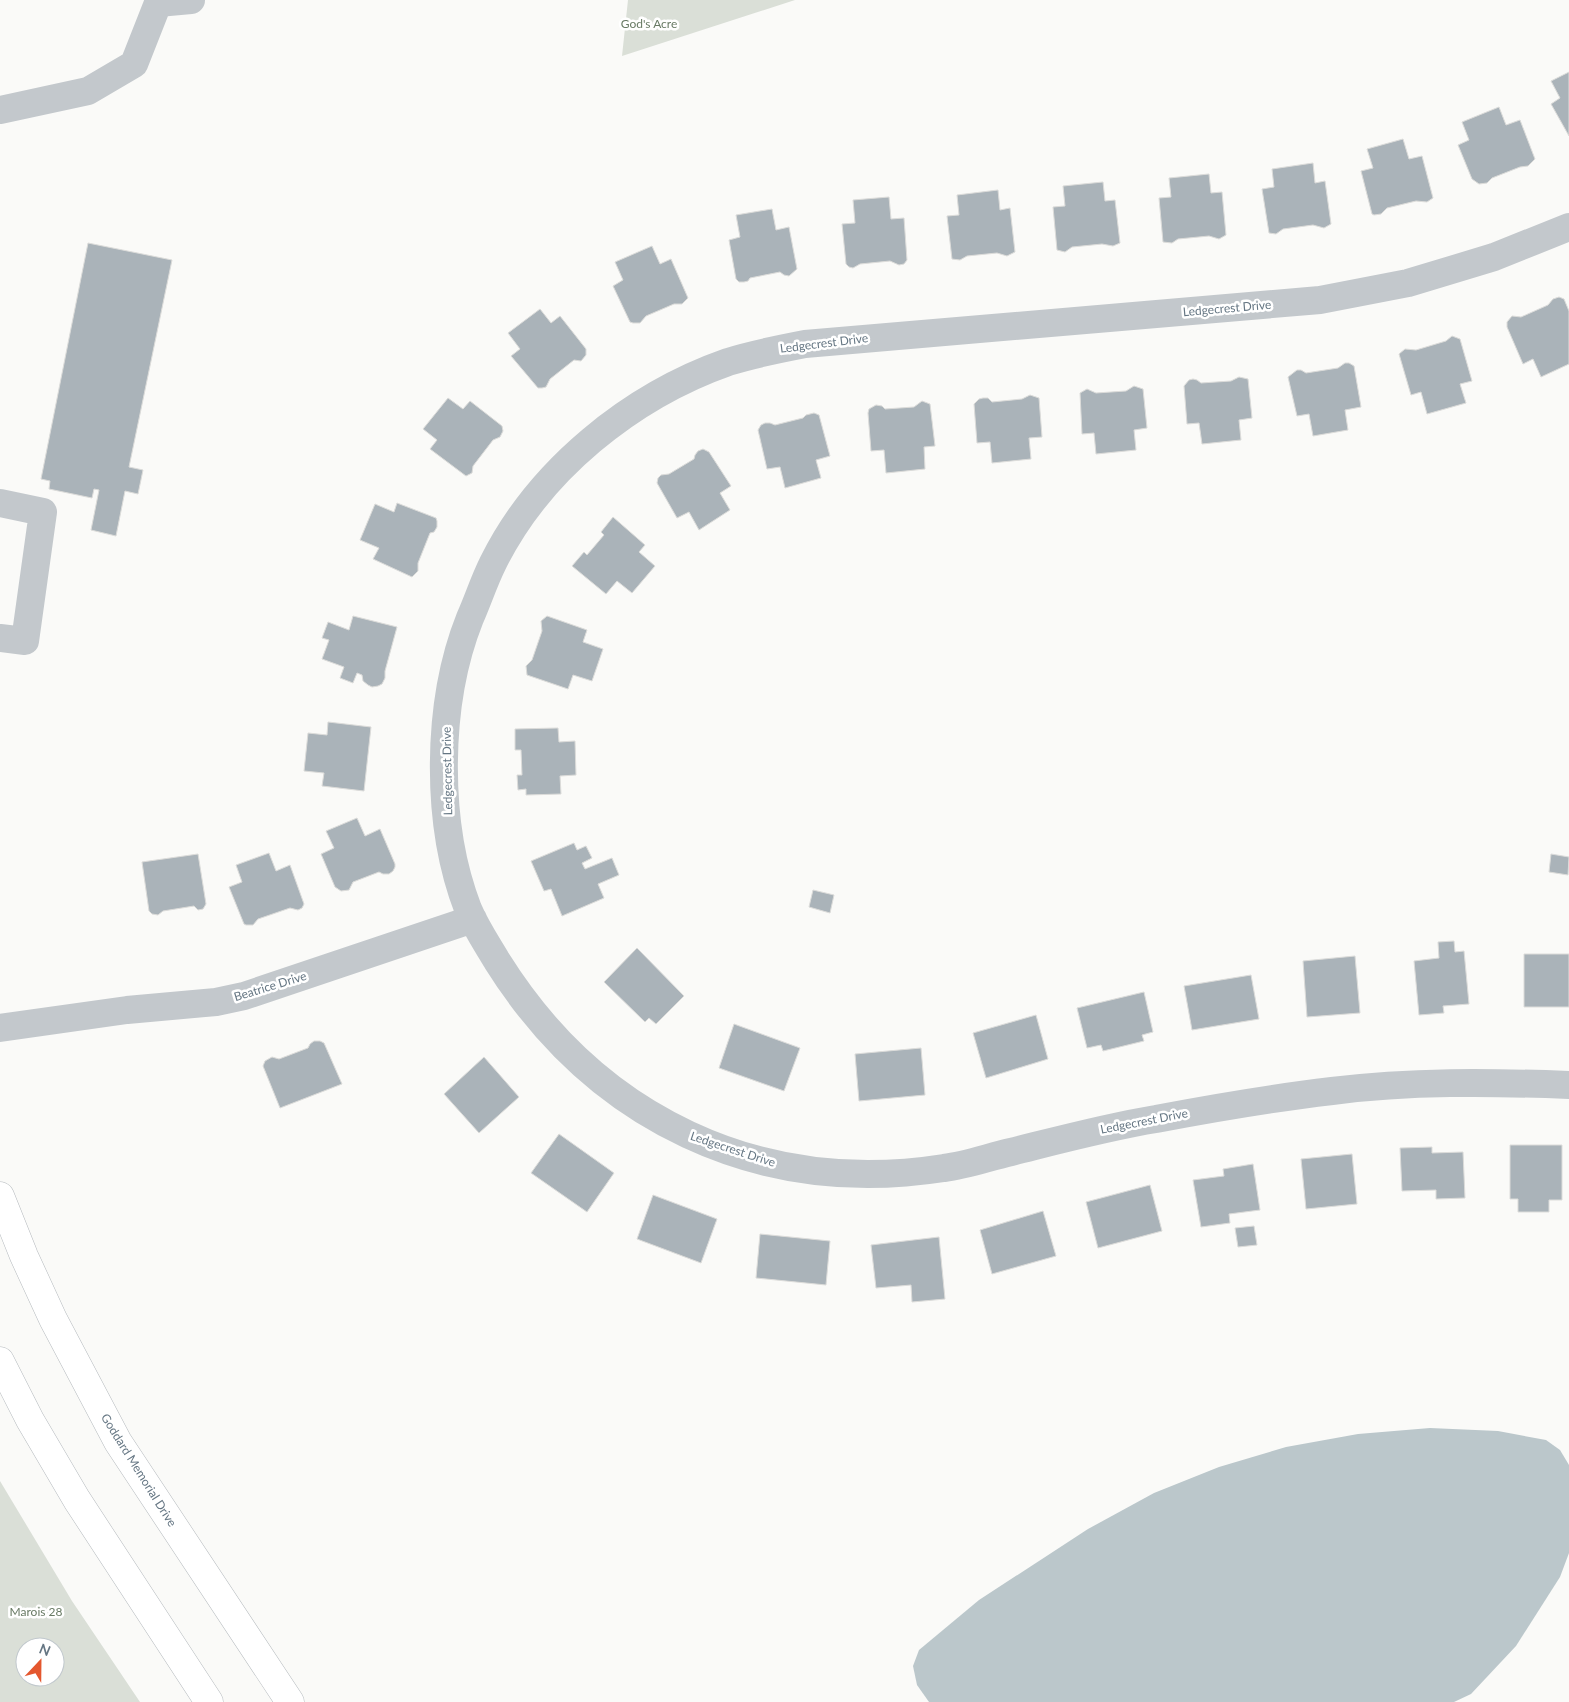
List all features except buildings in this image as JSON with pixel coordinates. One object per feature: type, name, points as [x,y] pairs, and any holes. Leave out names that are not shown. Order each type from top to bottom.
[{"type":"main road","name":"Goddard Memorial Drive","points":[[0,1196],[24,1256],[54,1319],[118,1442],[290,1702]]},
{"type":"main road","points":[[0,1361],[30,1420],[77,1500],[209,1702]]},
{"type":"street","points":[[0,110],[88,91],[134,64],[158,3],[191,0]]},
{"type":"street","name":"Ledgecrest Drive","points":[[1569,227],[1494,257],[1408,283],[1320,300],[805,344],[767,351],[729,362],[692,376],[656,394],[623,415],[592,440],[553,478],[509,535],[492,564],[467,626],[456,665],[448,705],[444,750],[446,809],[452,853],[467,906],[509,980],[554,1037],[603,1082],[650,1116],[698,1141],[763,1162],[819,1172],[878,1175],[947,1168],[1110,1127],[1255,1101],[1336,1090],[1420,1084],[1508,1082],[1569,1085]]},
{"type":"street","points":[[0,503],[43,512],[13,639]]},
{"type":"street","name":"Beatrice Drive","points":[[0,1028],[127,1010],[216,1002],[244,996],[473,919]]},
{"type":"green space","name":"God's Acre","points":[[628,0],[795,0],[622,56]]},
{"type":"green space","name":"Marois 28","points":[[0,1481],[72,1601],[140,1702],[0,1702]]},
{"type":"shaded area","points":[[1430,1428],[1498,1431],[1546,1440],[1560,1450],[1569,1465],[1569,1553],[1560,1577],[1516,1646],[1471,1694],[1454,1702],[929,1702],[917,1685],[913,1666],[919,1650],[979,1600],[1088,1529],[1154,1493],[1219,1467],[1286,1447],[1358,1434]]}]
